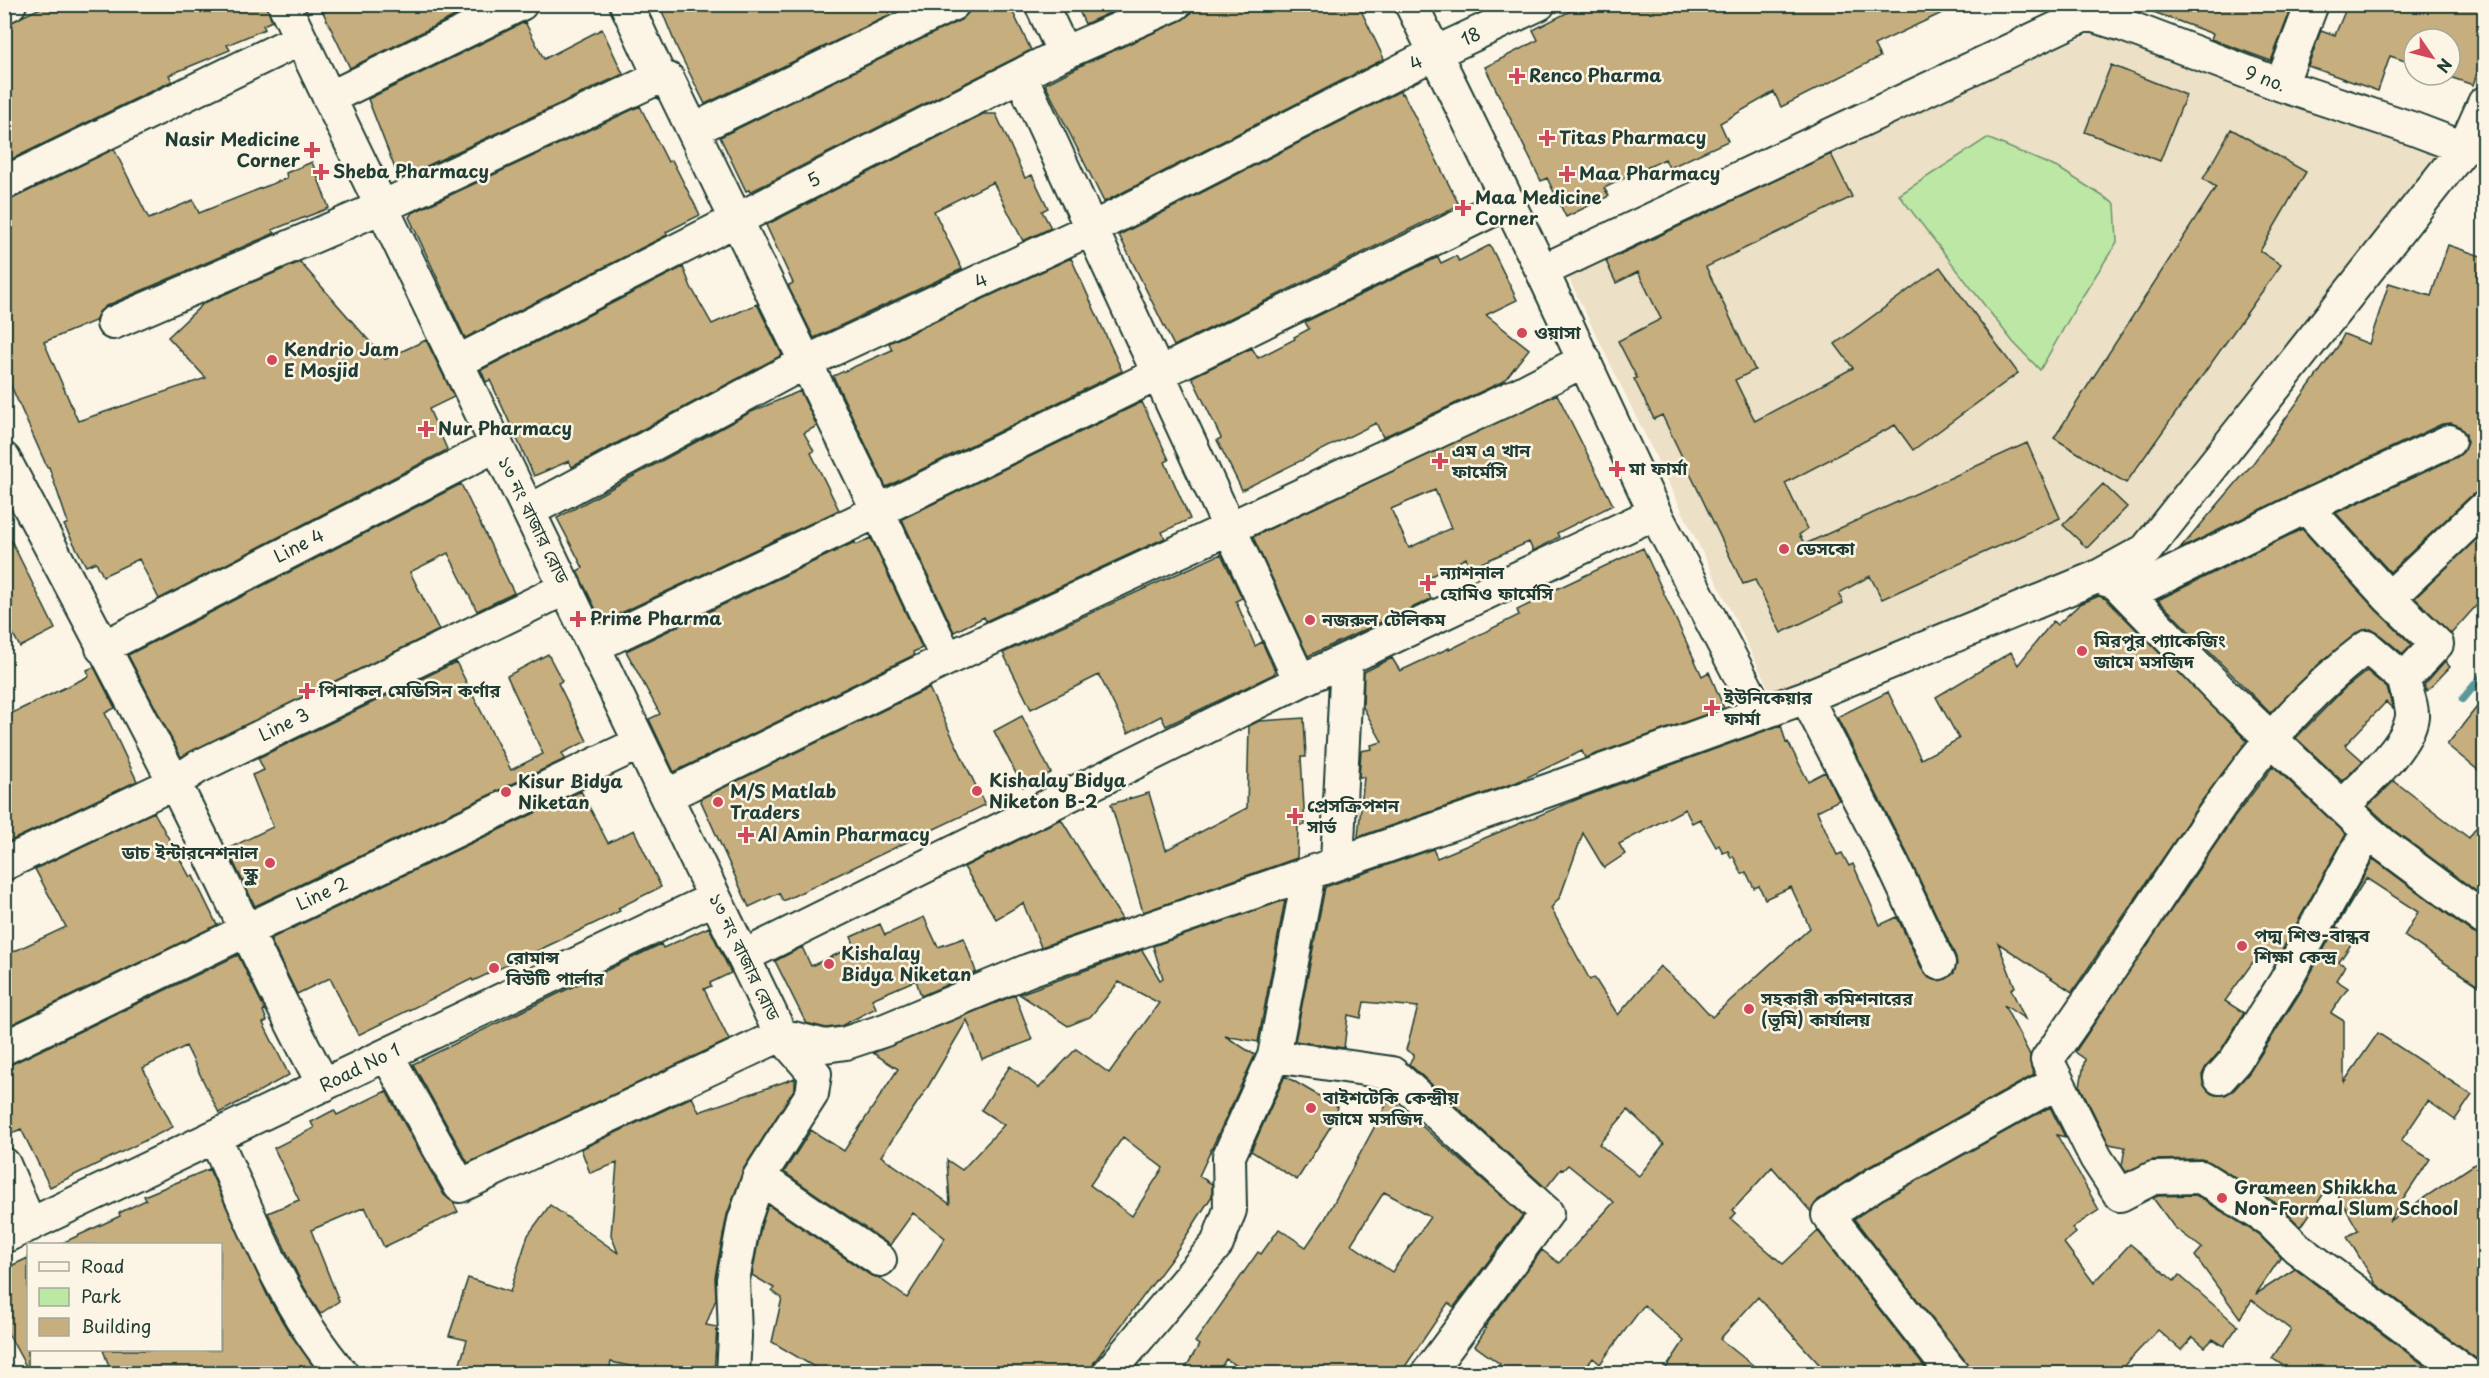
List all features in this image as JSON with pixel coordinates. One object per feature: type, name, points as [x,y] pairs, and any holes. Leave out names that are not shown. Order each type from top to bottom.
[{"type":"street","points":[[4,7],[10,4]]},
{"type":"street","name":"১৩ নং বাজার রোড","points":[[284,4],[782,1035],[815,1074],[812,1094],[759,1177],[744,1221],[733,1280],[735,1336],[733,1374]]},
{"type":"street","points":[[329,98],[521,4]]},
{"type":"street","points":[[626,4],[660,77]]},
{"type":"street","points":[[693,130],[953,4]]},
{"type":"street","name":"5","points":[[456,362],[1064,53],[1175,4]]},
{"type":"street","points":[[1411,4],[1585,360],[1655,513],[1759,712]]},
{"type":"street","name":"18","points":[[1435,53],[1539,4]]},
{"type":"street","points":[[2281,85],[2312,4]]},
{"type":"street","points":[[1542,271],[2078,9]]},
{"type":"street","name":"9 no.","points":[[2078,9],[2127,15],[2281,85],[2464,148]]},
{"type":"street","points":[[1046,15],[1064,53]]},
{"type":"street","points":[[4,183],[300,39]]},
{"type":"street","name":"4","points":[[529,511],[806,362],[1091,229],[1435,53]]},
{"type":"street","points":[[1021,76],[1300,681]]},
{"type":"street","points":[[113,323],[382,207],[660,77],[668,79],[878,511],[947,659]]},
{"type":"street","points":[[387,1055],[460,1186],[782,1035],[825,1046],[846,1043],[885,1030],[1029,970],[1549,790],[1759,712],[1806,697],[2107,581],[2146,550],[2464,148],[2484,103]]},
{"type":"street","points":[[594,646],[1159,375],[1509,202]]},
{"type":"street","points":[[666,796],[947,659],[1523,392],[1585,360]]},
{"type":"street","points":[[2107,581],[2137,588],[2145,586],[2306,507],[2449,441]]},
{"type":"street","name":"Line 4","points":[[102,648],[496,445]]},
{"type":"street","points":[[4,459],[174,783],[247,930],[287,1017],[324,1085]]},
{"type":"street","points":[[2306,507],[2390,598],[2437,644],[2404,679]]},
{"type":"street","points":[[2390,598],[2484,508]]},
{"type":"street","points":[[744,956],[1300,681],[1655,513]]},
{"type":"street","points":[[2107,581],[2368,831],[2484,919]]},
{"type":"street","name":"Line 3","points":[[4,864],[174,783],[198,767],[566,588]]},
{"type":"street","points":[[2343,806],[2382,765],[2407,732],[2412,716],[2404,679],[2367,647],[2334,672],[2272,738],[2197,837],[2048,1060],[2096,1158],[2120,1195],[2153,1178],[2201,1177],[2269,1220],[2297,1248],[2467,1374]]},
{"type":"street","points":[[1108,1374],[1217,1244],[1230,1210],[1229,1156],[1274,1056],[1323,868],[1347,660]]},
{"type":"street","points":[[1806,697],[1893,865],[1939,963]]},
{"type":"street","name":"Line 2","points":[[4,1048],[640,743]]},
{"type":"street","points":[[2220,1078],[2235,1061],[2285,982],[2368,831]]},
{"type":"street","name":"Road No 1","points":[[17,1231],[715,898]]},
{"type":"street","points":[[1274,1056],[1392,1073],[1547,1214],[1427,1374]]},
{"type":"street","points":[[1953,1374],[1828,1215],[1875,1184],[2058,1082]]},
{"type":"street","points":[[215,1137],[268,1259],[319,1347],[342,1374]]},
{"type":"street","points":[[4,1164],[17,1231]]},
{"type":"street","points":[[759,1177],[880,1260]]},
{"type":"shaded area","points":[[2099,30],[2454,148],[2139,546],[1773,697],[1567,275],[1828,147]]},
{"type":"green space","points":[[1987,138],[2060,169],[2115,204],[2117,242],[2077,305],[2040,370],[2013,342],[1899,195]]},
{"type":"building","points":[[49,4],[266,4],[272,21],[263,25],[265,29],[227,45],[230,50],[169,75],[172,81],[4,163],[4,25]]},
{"type":"building","points":[[319,4],[479,4],[350,68]]},
{"type":"building","points":[[659,4],[884,4],[890,15],[705,104],[677,48]]},
{"type":"building","points":[[984,4],[1009,4],[1031,50],[750,192],[746,191],[720,137],[961,20],[969,12]]},
{"type":"building","points":[[1076,4],[1129,4],[1085,24]]},
{"type":"building","points":[[1193,4],[1358,4],[1384,59],[1104,202],[1045,84],[1182,20],[1190,14]]},
{"type":"building","points":[[1584,4],[1961,4],[1874,45],[1880,57],[1781,107],[1774,92],[1720,123],[1728,141],[1669,168],[1665,159],[1604,188],[1609,196],[1566,217],[1547,178],[1541,181],[1485,67],[1538,40],[1533,30]]},
{"type":"building","points":[[2141,4],[2293,4],[2271,61],[2211,39],[2213,34],[2140,7]]},
{"type":"building","points":[[2348,4],[2484,4],[2484,52],[2473,85],[2462,81],[2462,27],[2402,27],[2402,60],[2390,56],[2378,91],[2308,66],[2321,30],[2335,35]]},
{"type":"building","points":[[525,22],[544,59],[602,29],[623,74],[399,179],[368,99]]},
{"type":"building","points":[[2111,65],[2186,95],[2160,161],[2085,132]]},
{"type":"building","points":[[1400,91],[1459,205],[1174,346],[1119,235]]},
{"type":"building","points":[[640,106],[668,162],[672,160],[700,215],[666,232],[667,235],[465,338],[409,217],[412,213]]},
{"type":"building","points":[[983,114],[996,114],[1025,178],[1032,175],[1048,208],[1042,211],[1051,228],[1023,241],[993,182],[934,211],[962,269],[814,338],[789,288],[789,285],[793,283],[766,225]]},
{"type":"building","points":[[2231,129],[2306,172],[2260,251],[2281,265],[2126,483],[2054,438],[2216,187],[2203,179]]},
{"type":"building","points":[[114,149],[149,219],[193,200],[199,213],[287,178],[286,173],[312,162],[329,208],[272,230],[275,233],[106,306],[99,312],[95,321],[44,342],[78,421],[206,378],[168,337],[204,303],[300,262],[385,359],[426,340],[454,397],[429,409],[447,449],[445,451],[159,599],[139,559],[103,576],[96,562],[86,566],[64,525],[68,523],[49,467],[47,467],[4,370],[4,201]]},
{"type":"building","points":[[1831,154],[1852,197],[1706,267],[1755,370],[1735,380],[1755,421],[1853,368],[1835,344],[1940,267],[2018,373],[1913,450],[1895,425],[1785,483],[1807,529],[1799,535],[1805,544],[2027,443],[2060,518],[1882,599],[1870,576],[1839,593],[1843,603],[1781,633],[1755,580],[1743,584],[1662,415],[1654,419],[1618,341],[1661,319],[1638,272],[1616,283],[1606,261]]},
{"type":"building","points":[[1490,245],[1517,300],[1486,315],[1529,349],[1504,381],[1383,437],[1376,423],[1242,490],[1217,440],[1221,438],[1192,377],[1252,348],[1258,358],[1309,329],[1305,322],[1438,257],[1441,263],[1456,256],[1459,261]]},
{"type":"building","points":[[2448,245],[2484,257],[2484,491],[2472,495],[2390,572],[2336,513],[2457,457],[2463,452],[2467,443],[2466,434],[2459,426],[2451,423],[2442,424],[2180,549],[2254,462],[2338,346],[2344,334],[2369,344],[2389,283],[2431,296]]},
{"type":"building","points":[[1071,258],[1122,371],[886,487],[833,376],[892,350],[889,343]]},
{"type":"building","points":[[683,267],[691,287],[712,324],[757,304],[782,355],[572,467],[569,461],[534,476],[490,380],[486,382],[481,370]]},
{"type":"building","points":[[800,391],[817,426],[804,433],[814,451],[811,453],[839,510],[602,622],[577,571],[583,568],[557,518],[749,413]]},
{"type":"building","points":[[1557,394],[1613,505],[1557,533],[1559,537],[1533,551],[1529,542],[1470,568],[1466,558],[1423,580],[1431,599],[1308,656],[1253,537]],"holes":[[[1435,490],[1451,528],[1409,548],[1391,509]]]},
{"type":"building","points":[[1142,402],[1169,460],[1165,462],[1190,519],[1162,532],[1165,538],[986,621],[984,617],[954,632],[902,519]]},
{"type":"building","points":[[461,484],[514,593],[477,611],[448,553],[410,572],[439,630],[181,757],[128,655]]},
{"type":"building","points":[[2103,484],[2127,507],[2087,548],[2063,525]]},
{"type":"building","points":[[4,526],[55,629],[20,647],[4,617]]},
{"type":"building","points":[[2302,529],[2376,610],[2412,645],[2403,654],[2378,633],[2371,629],[2363,630],[2320,663],[2270,713],[2158,600]]},
{"type":"building","points":[[2484,532],[2484,597],[2451,634],[2415,598]]},
{"type":"building","points":[[871,538],[922,648],[913,652],[914,655],[674,772],[649,719],[660,714],[626,651],[855,542],[856,545]]},
{"type":"building","points":[[1643,548],[1702,676],[1709,672],[1724,708],[1585,758],[1582,751],[1517,782],[1358,837],[1364,777],[1359,777],[1361,751],[1372,749],[1371,745],[1382,742],[1363,707],[1364,672],[1392,658],[1400,671],[1449,648],[1449,650],[1519,615],[1517,610],[1548,593]]},
{"type":"building","points":[[1221,554],[1242,598],[1236,601],[1255,646],[1262,642],[1275,671],[1274,674],[1166,726],[1161,716],[1128,733],[1099,675],[1031,709],[1003,653]]},
{"type":"building","points":[[2099,596],[2106,599],[2247,741],[2201,802],[2072,992],[1998,943],[2015,987],[2011,989],[2025,1019],[2004,1005],[2030,1055],[2034,1075],[1865,1169],[1818,1200],[1811,1212],[1772,1167],[1733,1210],[1736,1213],[1731,1219],[1783,1264],[1818,1231],[1930,1374],[1828,1374],[1758,1297],[1720,1339],[1764,1374],[1662,1374],[1684,1341],[1644,1305],[1600,1364],[1593,1358],[1581,1374],[1493,1374],[1500,1364],[1475,1346],[1486,1329],[1484,1328],[1542,1250],[1559,1263],[1614,1202],[1568,1165],[1563,1170],[1561,1169],[1546,1188],[1409,1064],[1414,1055],[1406,1050],[1418,1007],[1364,1002],[1361,1018],[1348,1015],[1344,1048],[1295,1041],[1325,887],[1433,849],[1437,858],[1578,799],[1781,725],[1786,743],[1788,742],[1808,781],[1825,772],[1839,800],[1817,811],[1837,855],[1842,853],[1849,866],[1853,864],[1880,925],[1897,917],[1923,971],[1929,978],[1938,981],[1946,979],[1954,973],[1957,964],[1955,955],[1909,857],[1837,717],[1888,692],[1921,759],[1959,739],[1936,697],[2011,652],[2018,665],[2053,621],[2057,625],[2080,604]],"holes":[[[1685,809],[1692,823],[1700,819],[1716,847],[1719,845],[1723,853],[1728,851],[1731,858],[1733,856],[1742,874],[1746,872],[1754,888],[1759,886],[1765,899],[1791,887],[1810,928],[1712,1017],[1660,966],[1618,1015],[1594,977],[1590,980],[1551,908],[1560,897],[1583,833],[1604,868],[1625,854],[1619,844]],[[1628,1110],[1664,1144],[1639,1176],[1599,1144]]]},
{"type":"building","points":[[548,654],[562,681],[558,683],[587,741],[562,753],[565,759],[255,906],[227,849],[273,827],[252,775],[264,770],[258,758],[456,662],[511,770],[543,754],[507,676]]},
{"type":"building","points":[[2445,661],[2450,667],[2427,691],[2424,685]]},
{"type":"building","points":[[94,667],[115,708],[105,713],[137,781],[4,844],[4,717],[89,676],[87,670]]},
{"type":"building","points":[[2367,671],[2387,688],[2393,709],[2386,702],[2345,745],[2363,761],[2342,781],[2296,738],[2344,689]]},
{"type":"building","points":[[929,688],[985,805],[783,901],[779,893],[749,907],[700,799]]},
{"type":"building","points":[[2484,698],[2484,775],[2447,745]]},
{"type":"building","points":[[1022,716],[1051,773],[1023,787],[994,731]]},
{"type":"building","points":[[1304,718],[1306,757],[1301,757],[1305,825],[1298,825],[1297,858],[1143,912],[1111,804],[1149,793],[1166,850],[1247,808],[1249,726],[1259,721]]},
{"type":"building","points":[[2273,766],[2346,834],[2275,963],[2261,954],[2225,1001],[2244,1013],[2221,1050],[2206,1067],[2202,1075],[2203,1084],[2208,1091],[2216,1095],[2225,1095],[2234,1090],[2249,1073],[2301,991],[2373,859],[2473,933],[2484,937],[2484,989],[2404,936],[2418,912],[2366,878],[2336,927],[2354,940],[2339,962],[2345,966],[2336,980],[2348,988],[2331,1013],[2344,1021],[2344,1082],[2378,1033],[2472,1095],[2455,1120],[2428,1101],[2401,1141],[2430,1159],[2389,1221],[2484,1158],[2484,1373],[2483,1366],[2478,1360],[2376,1284],[2347,1237],[2358,1230],[2331,1183],[2301,1227],[2279,1205],[2210,1162],[2201,1159],[2153,1160],[2126,1172],[2122,1166],[2125,1147],[2109,1144],[2080,1086],[2085,1059],[2075,1052],[2230,823]]},
{"type":"building","points":[[2394,781],[2469,838],[2484,816],[2484,897],[2395,831],[2368,806]]},
{"type":"building","points":[[581,791],[608,843],[634,830],[661,887],[618,908],[620,911],[473,981],[472,979],[358,1035],[330,978],[297,994],[270,939]]},
{"type":"building","points":[[154,812],[190,877],[193,876],[217,925],[4,1028],[4,956],[66,927],[35,869]]},
{"type":"building","points":[[1061,819],[1122,919],[1041,947],[1023,903],[996,919],[964,867]]},
{"type":"building","points":[[1285,900],[1258,1042],[1225,1036],[1255,1055],[1199,1176],[1212,1184],[1212,1196],[1172,1258],[1094,1362],[1090,1374],[826,1374],[772,1342],[782,1298],[772,1291],[774,1288],[752,1275],[761,1226],[768,1205],[907,1298],[945,1238],[913,1213],[890,1245],[784,1172],[811,1130],[844,1151],[898,1069],[873,1053],[1015,995],[1032,1040],[982,1059],[967,1020],[926,1090],[881,1156],[950,1204],[947,1160],[962,1170],[1004,1125],[981,1110],[1010,1066],[1039,1088],[1076,1049],[1109,1073],[1159,1003],[1119,982],[1090,1017],[1068,1026],[1019,994],[1142,950],[1160,980],[1163,978],[1153,946]],"holes":[[[1123,1137],[1163,1168],[1132,1216],[1090,1185]]]},
{"type":"building","points":[[924,917],[938,947],[964,938],[976,972],[921,996],[916,980],[872,999],[876,1008],[841,1026],[826,1028],[806,1023],[775,961],[802,947],[811,966],[855,946],[851,937],[880,924],[885,935]]},
{"type":"building","points":[[709,927],[731,973],[710,983],[711,986],[704,989],[729,1040],[468,1163],[413,1064],[661,944],[663,948]]},
{"type":"building","points":[[238,955],[265,1010],[263,1011],[267,1021],[263,1023],[289,1075],[219,1113],[186,1046],[143,1068],[173,1127],[50,1187],[21,1129],[12,1133],[4,1118],[4,1066]]},
{"type":"building","points":[[1285,1076],[1338,1107],[1336,1118],[1297,1180],[1251,1151]]},
{"type":"building","points":[[795,1078],[795,1088],[744,1168],[727,1215],[715,1277],[716,1299],[706,1325],[717,1327],[714,1374],[666,1374],[611,1362],[608,1374],[457,1374],[467,1340],[449,1336],[468,1278],[510,1292],[528,1235],[550,1205],[618,1253],[611,1235],[617,1163],[590,1173],[581,1149],[692,1097],[699,1112]]},
{"type":"building","points":[[386,1091],[444,1195],[453,1202],[458,1212],[384,1247],[365,1207],[311,1230],[339,1301],[320,1314],[301,1282],[268,1213],[299,1200],[274,1148],[314,1128],[311,1122],[334,1110],[337,1115]]},
{"type":"building","points":[[1390,1098],[1523,1215],[1454,1307],[1448,1303],[1400,1374],[1251,1374],[1226,1359],[1217,1374],[1182,1374],[1199,1345],[1195,1342],[1258,1252],[1261,1254],[1279,1229],[1306,1247],[1325,1219]],"holes":[[[1384,1192],[1430,1217],[1392,1272],[1351,1244]]]},
{"type":"building","points":[[2050,1107],[2065,1137],[2057,1135],[2099,1210],[2072,1228],[2076,1233],[2064,1243],[2094,1283],[2130,1244],[2174,1281],[2179,1275],[2238,1326],[2224,1346],[2213,1339],[2205,1347],[2193,1337],[2181,1350],[2158,1330],[2116,1374],[1971,1374],[1967,1363],[1854,1219],[1884,1199]]},
{"type":"building","points":[[209,1169],[269,1299],[319,1374],[112,1374],[103,1351],[222,1351],[222,1243],[62,1243],[120,1216],[119,1213],[146,1200],[144,1196]]},
{"type":"building","points":[[2196,1195],[2258,1234],[2281,1257],[2256,1294],[2295,1269],[2436,1374],[2295,1374],[2272,1358],[2291,1330],[2252,1300],[2240,1318],[2195,1256],[2202,1248],[2174,1227],[2153,1198]]},
{"type":"building","points":[[27,1258],[28,1370],[4,1326],[4,1269]]},
{"type":"waterway","points":[[2463,699],[2484,674]]},
{"type":"place","name":"Renco Pharma","points":[[1517,76]]},
{"type":"place","name":"Titas Pharmacy","points":[[1547,138]]},
{"type":"place","name":"Nasir Medicine Corner","points":[[312,150]]},
{"type":"place","name":"Sheba Pharmacy","points":[[321,172]]},
{"type":"place","name":"Maa Pharmacy","points":[[1567,174]]},
{"type":"place","name":"Maa Medicine Corner","points":[[1463,208]]},
{"type":"place","name":"ওয়াসা","points":[[1522,333]]},
{"type":"place","name":"Kendrio Jam E Mosjid","points":[[272,360]]},
{"type":"place","name":"Nur Pharmacy","points":[[426,429]]},
{"type":"place","name":"এম এ খান ফার্মেসি","points":[[1440,461]]},
{"type":"place","name":"মা ফার্মা","points":[[1617,469]]},
{"type":"place","name":"ডেসকো","points":[[1784,549]]},
{"type":"place","name":"ন্যাশনাল হোমিও ফার্মেসি","points":[[1428,583]]},
{"type":"place","name":"Prime Pharma","points":[[578,619]]},
{"type":"place","name":"নজরুল টেলিকম","points":[[1310,620]]},
{"type":"place","name":"মিরপুর প্যাকেজিং জামে মসজিদ","points":[[2082,651]]},
{"type":"place","name":"পিনাকল মেডিসিন কর্ণার","points":[[307,691]]},
{"type":"place","name":"ইউনিকেয়ার ফার্মা","points":[[1712,708]]},
{"type":"place","name":"Kishalay Bidya Niketon B-2","points":[[977,791]]},
{"type":"place","name":"Kisur Bidya Niketan","points":[[506,792]]},
{"type":"place","name":"M/S Matlab Traders","points":[[718,802]]},
{"type":"place","name":"প্রেসক্রিপশন সার্ভ","points":[[1295,816]]},
{"type":"place","name":"Al Amin Pharmacy","points":[[746,835]]},
{"type":"place","name":"ডাচ ইন্টারনেশনাল স্কুল","points":[[270,863]]},
{"type":"place","name":"পদ্ম শিশু-বান্ধব শিক্ষা কেন্দ্র","points":[[2242,946]]},
{"type":"place","name":"Kishalay Bidya Niketan","points":[[829,964]]},
{"type":"place","name":"রোমান্স বিউটি পার্লার","points":[[494,968]]},
{"type":"place","name":"সহকারী কমিশনারের (ভূমি) কার্যালয়","points":[[1749,1009]]},
{"type":"place","name":"বাইশটেকি কেন্দ্রীয় জামে মসজিদ","points":[[1311,1108]]},
{"type":"place","name":"Grameen Shikkha Non-Formal Slum School","points":[[2222,1198]]}]
